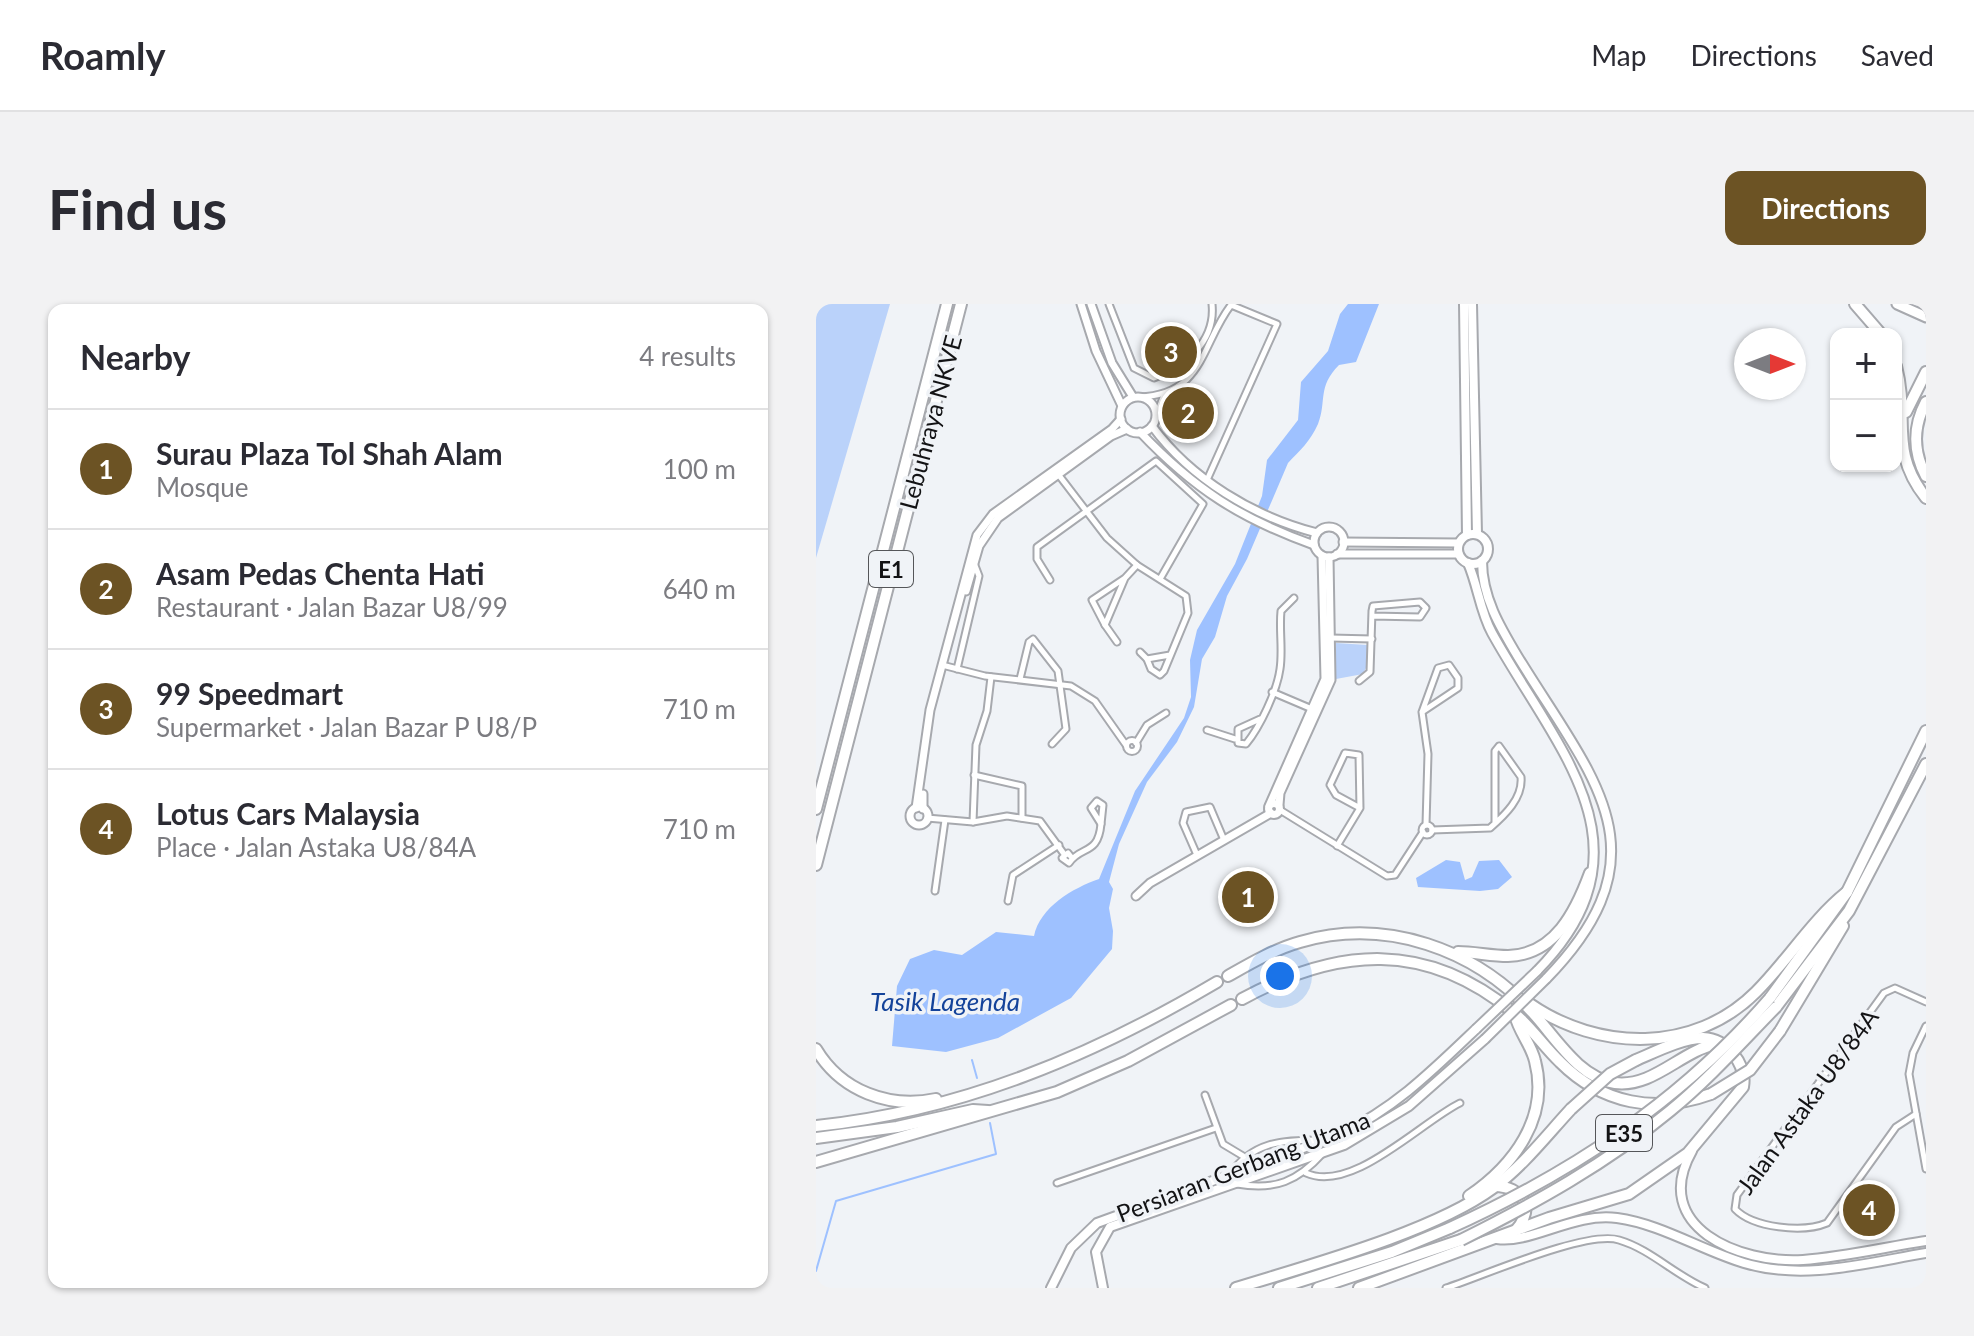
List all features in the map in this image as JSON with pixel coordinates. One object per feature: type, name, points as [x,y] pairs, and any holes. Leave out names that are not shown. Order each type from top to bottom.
[{"type":"highway","name":"Lebuhraya NKVE","points":[[816,809],[947,304]]},
{"type":"highway","name":"Lebuhraya NKVE","points":[[816,865],[961,304]]},
{"type":"highway","points":[[1855,304],[1876,328]]},
{"type":"highway","points":[[1902,421],[1926,372]]},
{"type":"highway","points":[[1926,402],[1916,433],[1918,458],[1926,476]]},
{"type":"highway","points":[[1902,455],[1909,475],[1926,498]]},
{"type":"highway","name":"E35","points":[[1279,1288],[1392,1252],[1450,1228],[1542,1183],[1612,1141],[1682,1087],[1773,1003],[1847,892],[1926,731]]},
{"type":"highway","name":"E35","points":[[1318,1288],[1461,1240],[1572,1181],[1643,1133],[1698,1087],[1773,1003],[1850,909],[1926,764]]},
{"type":"highway","points":[[1228,976],[1285,947],[1326,936],[1371,934],[1422,942],[1456,952],[1515,955],[1542,946],[1566,924],[1590,873]]},
{"type":"highway","points":[[1521,1000],[1565,1025],[1611,1039],[1650,1039],[1685,1033],[1726,1015],[1754,993],[1823,914],[1847,892]]},
{"type":"highway","points":[[1242,999],[1310,968],[1393,960],[1444,971],[1483,990],[1515,1013],[1560,1062],[1604,1095],[1657,1105],[1711,1094],[1750,1070],[1780,1031],[1838,939],[1850,909]]},
{"type":"highway","points":[[1456,952],[1492,975],[1521,1000],[1575,1060],[1599,1078],[1617,1084],[1640,1081],[1694,1051],[1718,1043]]},
{"type":"highway","points":[[816,1126],[890,1116],[966,1098],[1116,1038],[1217,982]]},
{"type":"highway","points":[[816,1162],[994,1112],[1100,1074],[1231,1005]]},
{"type":"highway","points":[[1439,1216],[1504,1169],[1531,1123],[1538,1102],[1538,1071],[1515,1013]]},
{"type":"highway","points":[[1236,1288],[1355,1249],[1439,1216],[1495,1186],[1610,1074],[1636,1060],[1705,1038],[1718,1043],[1738,1058],[1743,1072],[1743,1087],[1696,1144],[1668,1170],[1629,1194],[1516,1230],[1359,1288]]},
{"type":"highway","points":[[816,1049],[837,1075],[875,1097],[919,1102],[966,1098]]},
{"type":"highway","points":[[816,1138],[897,1127],[973,1110],[994,1112]]},
{"type":"highway","points":[[1495,1186],[1515,1190],[1525,1202],[1526,1214],[1516,1230]]},
{"type":"main road","points":[[1464,304],[1467,535]]},
{"type":"main road","name":"Persiaran Gerbang Utama","points":[[1103,1288],[1096,1252],[1110,1227],[1324,1152],[1381,1125],[1485,1039],[1577,947],[1596,914],[1607,881],[1609,828],[1592,771],[1495,617],[1482,561],[1488,548],[1485,539],[1477,534],[1472,304]]},
{"type":"main road","points":[[1897,304],[1926,317]]},
{"type":"main road","points":[[1459,554],[1459,543],[1467,535],[1477,534]]},
{"type":"main road","name":"Persiaran Gerbang Utama","points":[[1052,1288],[1071,1248],[1097,1223],[1326,1140],[1367,1121],[1403,1098],[1537,971],[1566,939],[1580,915],[1590,885],[1592,831],[1582,789],[1570,760],[1488,626],[1468,563],[1459,554]]},
{"type":"main road","points":[[1468,563],[1482,561]]},
{"type":"main road","points":[[1696,1144],[1680,1173],[1681,1206],[1698,1228],[1746,1253],[1774,1259],[1803,1260],[1926,1241]]},
{"type":"main road","points":[[1495,1239],[1513,1239],[1573,1221],[1615,1217],[1743,1263],[1775,1270],[1803,1273],[1926,1253]]},
{"type":"street","points":[[1081,304],[1096,351],[1122,406],[1121,419],[1127,429]]},
{"type":"street","points":[[1091,304],[1112,363],[1136,397],[1153,405],[1156,416]]},
{"type":"street","points":[[1109,304],[1117,331],[1138,372],[1154,378],[1189,360],[1199,349],[1213,306]]},
{"type":"street","points":[[1122,406],[1136,397],[1168,391],[1197,369],[1231,305],[1277,324],[1207,480]]},
{"type":"street","points":[[1189,360],[1197,369]]},
{"type":"street","points":[[1140,432],[1152,426],[1168,391]]},
{"type":"street","points":[[944,666],[973,562],[983,538],[998,518],[1121,419]]},
{"type":"street","points":[[1152,426],[1180,458],[1238,501],[1276,520],[1317,533],[1326,528],[1336,529],[1343,542]]},
{"type":"street","points":[[1101,824],[1094,846],[1072,858],[1069,863],[1064,863],[1064,854],[1043,822],[1022,818],[973,822],[945,820],[927,818],[920,809],[944,666],[977,535],[993,514],[1127,429],[1140,432],[1174,466],[1234,511],[1314,545],[1330,556],[1459,554]]},
{"type":"street","points":[[1050,580],[1037,559],[1037,547],[1153,461],[1158,461],[1203,504],[1160,579]]},
{"type":"street","points":[[1056,472],[1085,513],[1137,565],[1188,600],[1188,613],[1160,675],[1154,672],[1140,652]]},
{"type":"street","points":[[1314,545],[1317,533]]},
{"type":"street","points":[[1136,896],[1150,883],[1275,809],[1326,671],[1330,556],[1343,542],[1459,543]]},
{"type":"street","points":[[1314,710],[1332,675],[1330,556]]},
{"type":"street","points":[[957,669],[979,576],[973,562]]},
{"type":"street","points":[[1117,642],[1092,600],[1125,578],[1137,565]]},
{"type":"street","points":[[1105,625],[1125,578]]},
{"type":"street","points":[[1207,730],[1242,745],[1248,743],[1281,667],[1281,611],[1294,598]]},
{"type":"street","points":[[1359,681],[1370,672],[1372,616],[1377,603],[1420,602],[1426,608],[1420,617],[1372,616]]},
{"type":"street","points":[[1331,638],[1372,639]]},
{"type":"street","points":[[1020,679],[1029,642],[1033,639],[1058,671],[1066,729],[1052,744]]},
{"type":"street","points":[[1147,659],[1170,655]]},
{"type":"street","points":[[1275,809],[1383,875],[1391,876],[1426,825],[1428,754],[1422,712],[1438,668],[1442,664],[1449,665],[1458,678],[1458,688],[1422,712]]},
{"type":"street","points":[[944,666],[991,677],[1060,683],[1084,692],[1095,701],[1126,745],[1130,741],[1136,743],[1147,725],[1166,713]]},
{"type":"street","points":[[973,822],[976,745],[987,711],[991,677]]},
{"type":"street","points":[[1272,692],[1314,710]]},
{"type":"street","points":[[1236,740],[1240,727],[1260,719]]},
{"type":"street","points":[[1426,825],[1432,830],[1484,829],[1495,823],[1519,796],[1522,787],[1521,777],[1499,746],[1495,751],[1495,823]]},
{"type":"street","points":[[1337,846],[1360,808],[1359,755],[1345,753],[1330,785],[1336,795],[1360,808]]},
{"type":"street","points":[[974,775],[1022,786],[1022,818]]},
{"type":"street","points":[[1197,855],[1183,823],[1186,812],[1202,805],[1210,807],[1224,840]]},
{"type":"street","points":[[920,809],[910,815],[914,823],[922,824],[927,818]]},
{"type":"street","points":[[935,891],[945,820]]},
{"type":"street","points":[[1423,832],[1429,835],[1432,830]]},
{"type":"street","points":[[1008,901],[1013,875],[1059,845]]},
{"type":"street","name":"Jalan Astaka U8/84A","points":[[1916,1114],[1896,1127],[1827,1223],[1813,1227],[1777,1225],[1748,1218],[1735,1209],[1737,1195],[1884,993],[1895,988],[1926,1002]]},
{"type":"street","points":[[1926,1026],[1910,1063],[1926,1169]]},
{"type":"street","points":[[1205,1095],[1216,1128],[1228,1150],[1243,1156]]},
{"type":"street","points":[[1306,1173],[1328,1178],[1371,1161],[1460,1103]]},
{"type":"street","points":[[1057,1183],[1216,1128]]},
{"type":"street","points":[[1229,1175],[1243,1156],[1276,1141],[1326,1140]]},
{"type":"street","points":[[1236,1183],[1284,1184],[1306,1173],[1324,1152]]},
{"type":"street","points":[[1446,1288],[1605,1238],[1633,1245],[1684,1279],[1705,1288]]},
{"type":"shaded area","points":[[816,304],[890,304],[816,558]]},
{"type":"shaded area","points":[[1336,643],[1367,645],[1367,666],[1363,674],[1336,679]]},
{"type":"water","name":"Tasik Lagenda","points":[[1348,304],[1379,304],[1356,362],[1339,365],[1332,373],[1325,387],[1318,424],[1308,441],[1288,463],[1247,559],[1227,596],[1215,637],[1202,659],[1194,707],[1177,742],[1147,782],[1119,844],[1109,882],[1113,889],[1109,908],[1112,949],[1071,998],[998,1038],[946,1052],[892,1046],[897,986],[910,959],[934,950],[962,955],[996,932],[1034,936],[1043,916],[1059,900],[1099,879],[1135,791],[1184,718],[1191,697],[1190,660],[1197,630],[1235,564],[1262,496],[1267,460],[1298,420],[1301,382],[1328,351],[1340,314]]},
{"type":"water","points":[[1446,860],[1460,862],[1465,880],[1472,877],[1479,861],[1499,860],[1512,877],[1498,889],[1480,891],[1418,887],[1416,878]]},
{"type":"waterway","points":[[972,1060],[977,1078]]},
{"type":"waterway","points":[[816,1271],[836,1201],[996,1154],[990,1123]]},
{"type":"place","name":"99 Speedmart","points":[[1171,352]]},
{"type":"place","name":"Asam Pedas Chenta Hati","points":[[1188,413]]},
{"type":"place","name":"Surau Plaza Tol Shah Alam","points":[[1248,897]]},
{"type":"place","name":"Lotus Cars Malaysia","points":[[1869,1210]]}]
